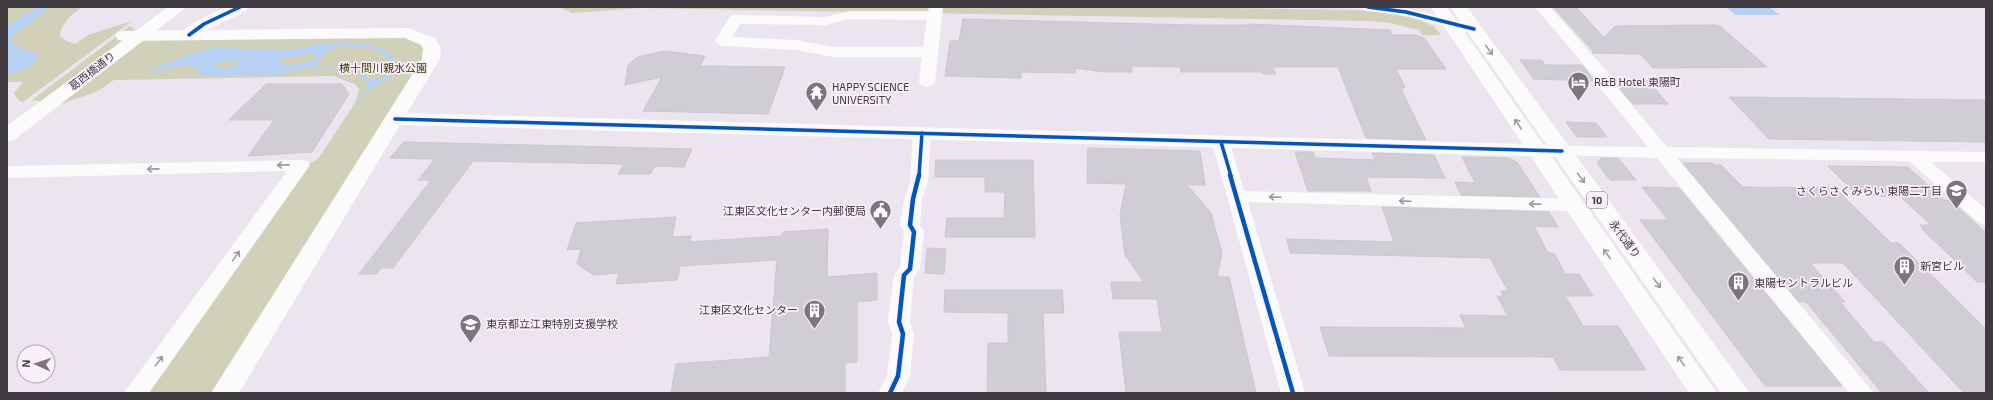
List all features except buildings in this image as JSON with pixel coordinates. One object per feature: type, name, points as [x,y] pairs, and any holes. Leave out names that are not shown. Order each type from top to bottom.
[{"type":"street","name":"葛西橋通り","points":[[7,136],[165,7]]},
{"type":"street","name":"葛西橋通り","points":[[7,122],[131,36],[179,7]]},
{"type":"street","points":[[189,35],[204,24],[240,7]]},
{"type":"street","points":[[1368,7],[1406,12],[1449,12]]},
{"type":"street","points":[[1542,7],[1604,78],[1606,84],[1862,393]]},
{"type":"street","points":[[927,82],[935,11],[849,14],[826,21],[735,19],[723,41],[794,45],[834,52],[930,52]]},
{"type":"street","name":"永代通り","points":[[1449,12],[1474,29],[1736,393]]},
{"type":"street","name":"永代通り","points":[[1449,12],[1537,151],[1704,393]]},
{"type":"street","points":[[131,36],[398,33],[418,36],[429,42],[432,49],[431,59],[395,119],[225,393]]},
{"type":"street","points":[[395,119],[1537,151],[1986,157]]},
{"type":"street","points":[[890,393],[891,388],[898,376],[903,334],[898,322],[904,275],[910,269],[914,232],[910,225],[913,199],[919,182],[922,133]]},
{"type":"street","points":[[1221,142],[1293,393]]},
{"type":"street","points":[[1914,156],[1986,219]]},
{"type":"street","points":[[7,172],[301,165],[136,393]]},
{"type":"street","points":[[1236,196],[1574,205]]},
{"type":"green space","points":[[7,7],[82,7],[70,16],[64,23],[60,36],[68,42],[76,44],[88,35],[132,21],[23,102],[19,101],[14,93],[23,82],[7,82]]},
{"type":"green space","points":[[559,7],[1166,7],[1354,10],[1405,16],[1433,26],[1441,35],[1422,35],[1419,30],[1390,23],[1368,21],[641,8],[572,13]]},
{"type":"green space","name":"横十間川親水公園","points":[[130,26],[143,38],[405,36],[423,44],[426,59],[217,393],[144,393],[306,166],[318,159],[355,103],[359,90],[355,84],[333,76],[114,80],[98,91],[61,104],[32,100]]},
{"type":"water","points":[[39,7],[50,7],[10,38],[14,45],[36,54],[37,59],[28,68],[7,75],[7,61],[10,59],[7,57],[9,52],[7,51],[7,26]]},
{"type":"water","points":[[1726,7],[1769,7],[1780,15],[1736,15]]},
{"type":"water","points":[[341,42],[364,44],[385,50],[392,56],[396,67],[390,78],[375,85],[352,105],[366,92],[368,83],[355,70],[319,70],[310,67],[275,75],[201,75],[198,73],[199,70],[195,67],[183,66],[149,71],[191,54],[212,48],[293,50],[323,43]],"holes":[[[339,46],[373,48],[382,53],[391,61],[391,70],[382,78],[369,80],[359,70],[314,67],[327,51]],[[314,54],[316,58],[298,65],[278,64],[283,59]],[[234,60],[240,62],[232,68],[225,69],[215,66],[220,62]]]},
{"type":"cycle path","points":[[189,35],[204,24],[240,7]]},
{"type":"cycle path","points":[[1368,7],[1406,12],[1474,29]]},
{"type":"cycle path","points":[[395,119],[1562,151]]},
{"type":"cycle path","points":[[890,393],[891,388],[898,376],[903,334],[899,322],[904,275],[910,269],[914,232],[910,225],[913,199],[919,182],[922,133]]},
{"type":"cycle path","points":[[1221,142],[1293,393]]},
{"type":"place","name":"R&B Hotel 東陽町","points":[[1579,102]]},
{"type":"place","name":"HAPPY SCIENCE UNIVERSITY","points":[[816,112]]},
{"type":"place","name":"さくらさくみらい 東陽二丁目","points":[[1957,210]]},
{"type":"place","name":"江東区文化センター内郵便局","points":[[881,230]]},
{"type":"place","name":"新宮ビル","points":[[1904,286]]},
{"type":"place","name":"東陽セントラルビル","points":[[1738,302]]},
{"type":"place","name":"江東区文化センター","points":[[814,330]]},
{"type":"place","name":"東京都立江東特別支援学校","points":[[471,344]]}]
